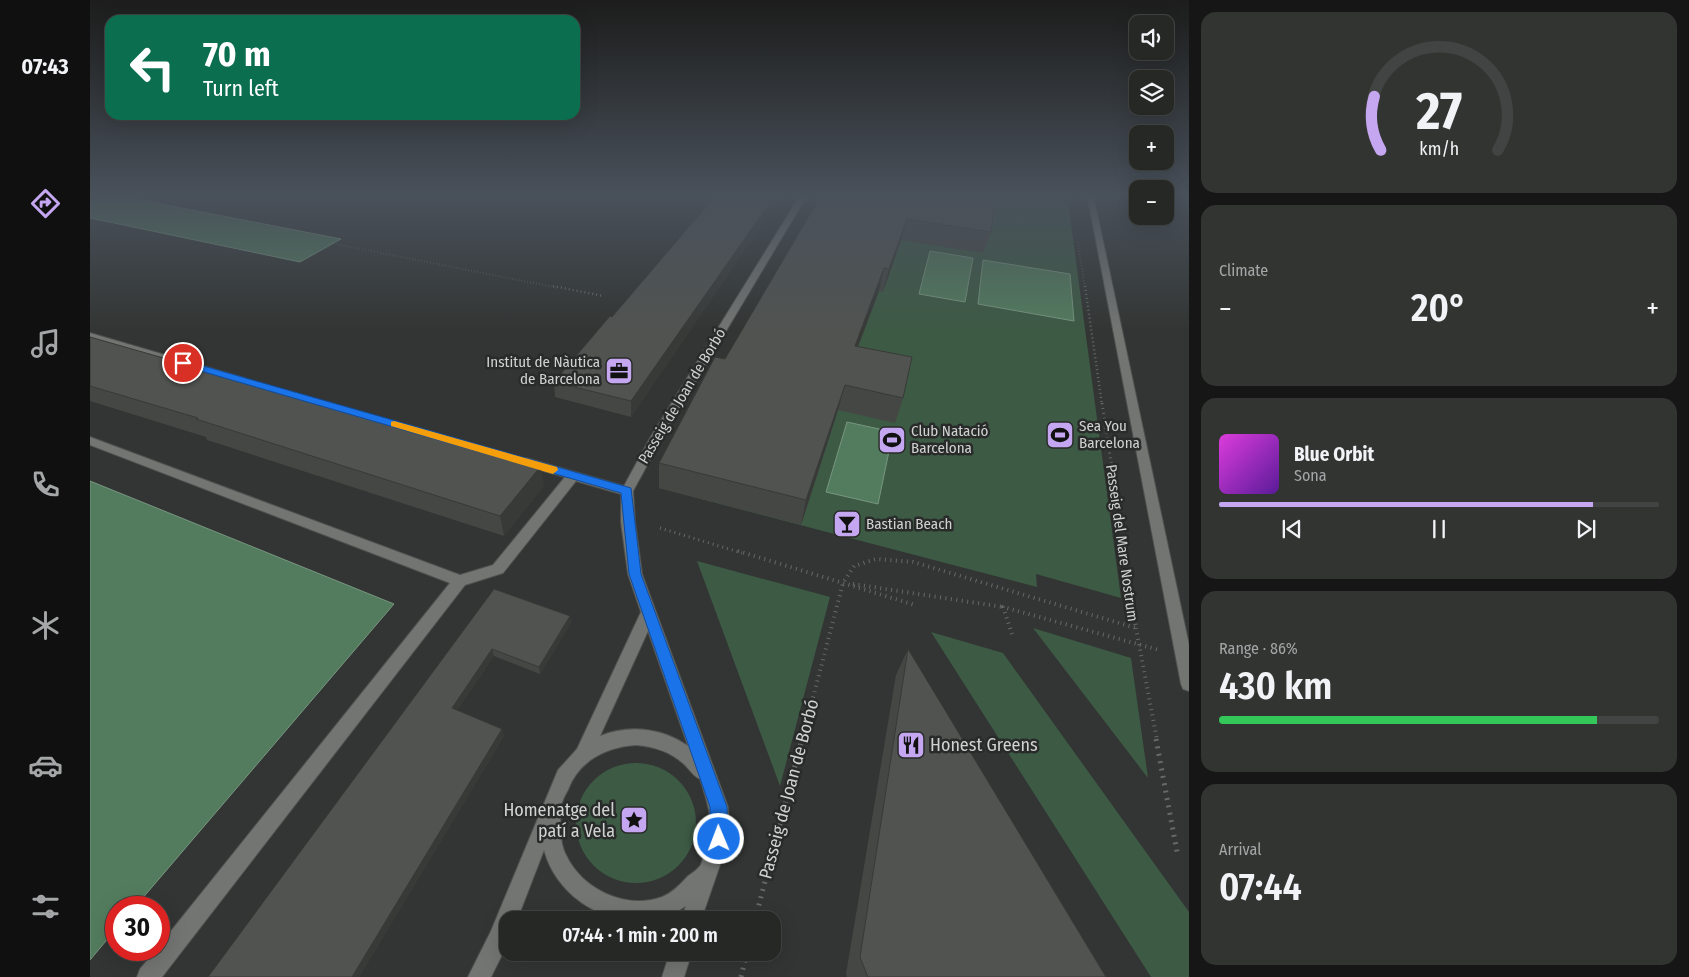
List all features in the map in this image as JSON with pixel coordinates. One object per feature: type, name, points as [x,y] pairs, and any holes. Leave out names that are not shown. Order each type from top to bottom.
[{"type":"street","name":"Passeig de Joan de Borbó","points":[[627,491],[656,438],[777,240]]},
{"type":"street","points":[[1099,240],[1189,684]]},
{"type":"street","points":[[90,336],[251,383]]},
{"type":"street","points":[[90,454],[96,443],[460,581]]},
{"type":"street","points":[[516,459],[627,491],[635,574],[718,807],[719,839],[694,911]]},
{"type":"street","points":[[148,977],[460,581],[498,569],[573,476]]},
{"type":"street","points":[[479,977],[499,938],[564,776],[583,755],[648,614]]},
{"type":"street","points":[[583,755],[608,741],[640,736],[660,740],[678,748],[695,761],[708,778]]},
{"type":"street","points":[[552,804],[551,834],[558,862],[576,887],[602,904],[630,912],[661,907],[688,892],[708,869]]},
{"type":"street","points":[[673,977],[678,961]]},
{"type":"path","name":"Passeig del Mare Nostrum","points":[[876,559],[913,562],[1136,628],[1077,240]]},
{"type":"path","points":[[336,244],[603,296]]},
{"type":"path","points":[[660,528],[915,605]]},
{"type":"path","name":"Passeig de Joan de Borbó","points":[[757,911],[843,583],[854,566],[876,559]]},
{"type":"path","name":"Passeig del Mare Nostrum","points":[[843,583],[1003,607],[1184,657]]},
{"type":"path","points":[[1003,607],[1012,634]]},
{"type":"path","points":[[1136,628],[1178,857]]},
{"type":"path","points":[[741,977],[745,961]]},
{"type":"shaded area","points":[[193,240],[340,240],[300,262]]},
{"type":"shaded area","name":"Club Natació Barcelona","points":[[804,240],[1073,240],[1121,598],[1036,574],[1037,587],[659,488]]},
{"type":"shaded area","points":[[930,251],[973,258],[965,302],[919,294]]},
{"type":"shaded area","points":[[983,260],[1070,274],[1074,321],[978,304]]},
{"type":"shaded area","points":[[847,422],[893,432],[878,504],[826,492]]},
{"type":"shaded area","points":[[90,481],[394,604],[144,896],[105,896],[105,942],[90,960]]},
{"type":"shaded area","points":[[697,561],[830,597],[780,786]]},
{"type":"shaded area","points":[[1033,628],[1131,658],[1148,778]]},
{"type":"shaded area","points":[[931,632],[1003,653],[1189,912],[1189,977],[1151,977]]},
{"type":"shaded area","points":[[636,763],[659,767],[679,780],[692,800],[696,823],[692,846],[679,866],[659,879],[636,883],[613,879],[593,866],[580,846],[576,823],[580,800],[593,780],[613,767]]},
{"type":"building","points":[[678,240],[744,240],[631,401],[554,382],[610,316],[612,317]]},
{"type":"building","points":[[795,240],[900,240],[889,269],[884,268],[855,346],[912,357],[903,398],[845,385],[806,500],[659,463],[715,357],[725,359]]},
{"type":"building","points":[[90,337],[541,466],[500,516],[196,419],[198,418],[90,386]]},
{"type":"building","points":[[494,589],[570,616],[539,667],[492,649],[452,708],[502,729],[352,977],[208,977]]},
{"type":"building","points":[[908,649],[1106,977],[868,977],[860,957]]},
{"type":"slow traffic","points":[[394,424],[553,470]]},
{"type":"place","name":"Institut de Nàutica de Barcelona","points":[[619,371]]},
{"type":"place","name":"Sea You Barcelona","points":[[1060,435]]},
{"type":"place","name":"Club Natació Barcelona","points":[[892,440]]},
{"type":"place","name":"Bastian Beach","points":[[847,524]]},
{"type":"place","name":"Honest Greens","points":[[911,745]]},
{"type":"place","name":"Homenatge del patí a Vela","points":[[634,820]]},
{"type":"route","points":[[183,363],[627,491],[628,522],[635,574],[718,807],[719,839]]}]
